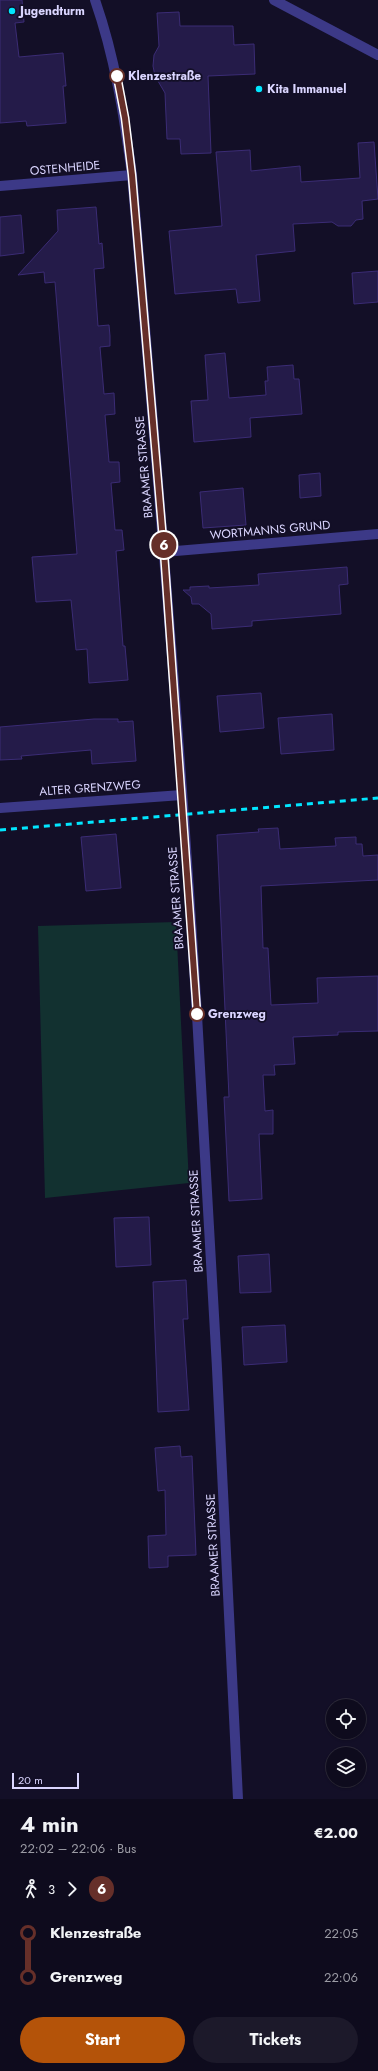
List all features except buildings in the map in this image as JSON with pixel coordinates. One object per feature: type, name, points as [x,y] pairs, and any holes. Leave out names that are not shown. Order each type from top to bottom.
[{"type":"street","name":"BRAAMER STRASSE","points":[[95,0],[117,76],[125,118],[132,175],[164,552],[199,1046],[227,1545],[238,1799]]},
{"type":"street","points":[[274,0],[378,55]]},
{"type":"street","name":"OSTENHEIDE","points":[[0,186],[132,175]]},
{"type":"street","name":"WORTMANNS GRUND","points":[[164,552],[378,534]]},
{"type":"street","name":"ALTER GRENZWEG","points":[[0,808],[182,795]]},
{"type":"green space","points":[[176,922],[189,1183],[45,1198],[38,926]]},
{"type":"railway","points":[[0,830],[378,798]]},
{"type":"bus line","name":"6","points":[[117,76],[125,118],[132,175],[162,520],[169,636],[182,795],[197,1014]]},
{"type":"place","name":"Jugendturm","points":[[12,11]]},
{"type":"place","name":"Klenzestraße","points":[[117,76]]},
{"type":"place","name":"Kita Immanuel","points":[[259,89]]},
{"type":"place","name":"Grenzweg","points":[[197,1014]]}]
